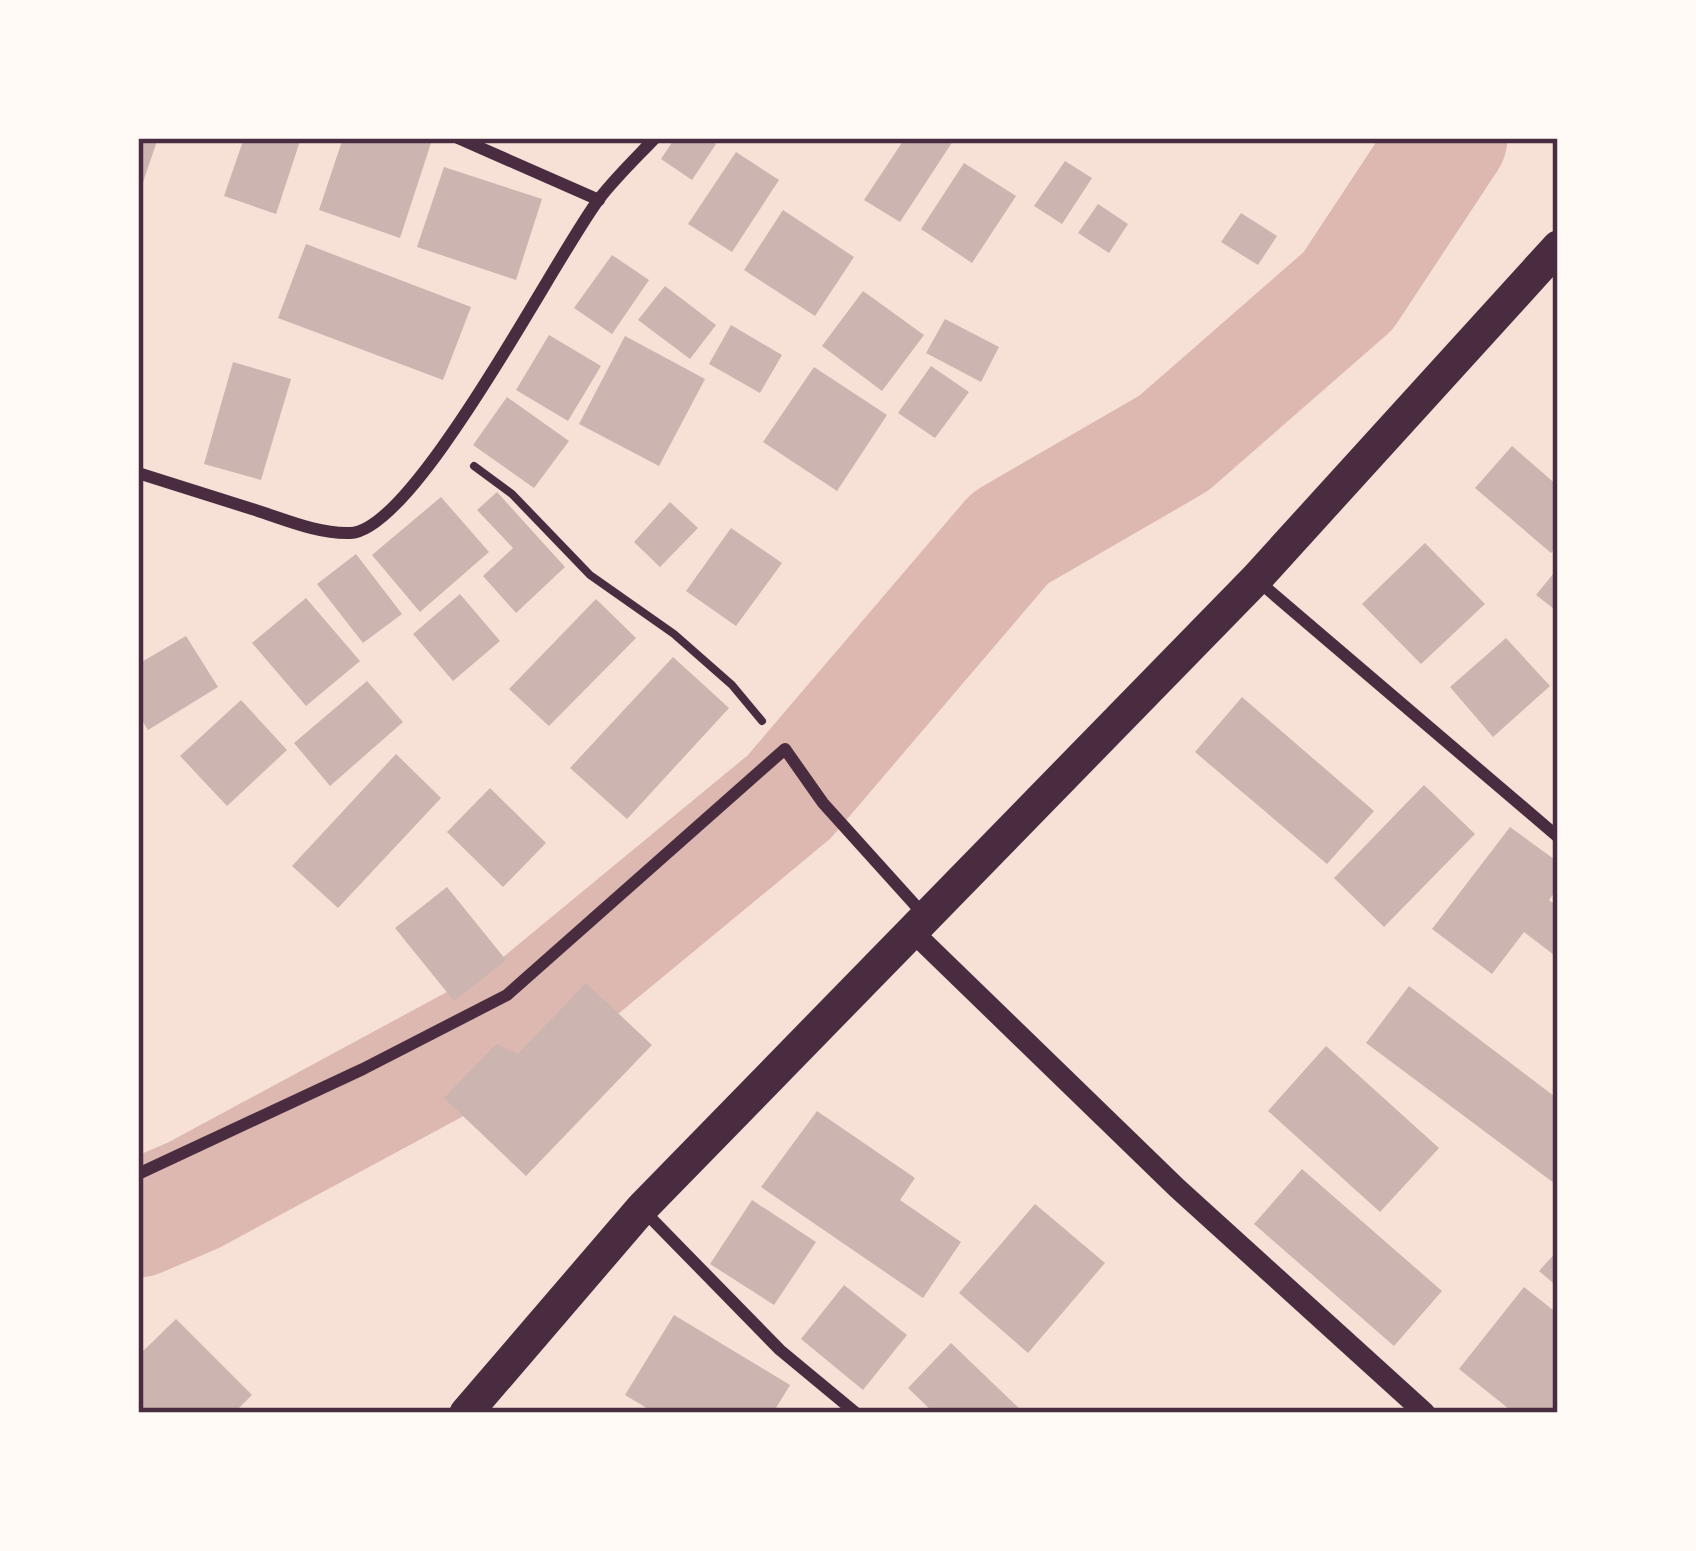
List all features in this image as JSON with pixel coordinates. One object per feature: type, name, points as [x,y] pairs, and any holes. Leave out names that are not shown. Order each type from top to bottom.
[{"type":"highway","points":[[466,1413],[642,1208],[1256,579],[1558,247]]},
{"type":"street","points":[[458,138],[598,200]]},
{"type":"street","points":[[138,473],[317,530],[353,533],[385,518],[444,443],[598,200],[655,138]]},
{"type":"street","points":[[1256,579],[1558,837]]},
{"type":"street","points":[[138,1174],[363,1069],[507,995],[788,754],[919,924],[1177,1188],[1425,1413]]},
{"type":"street","points":[[642,1208],[780,1350],[856,1413]]},
{"type":"path","points":[[444,443],[512,494],[590,575],[674,634],[732,685],[788,754]]},
{"type":"building","points":[[138,138],[158,138],[139,194],[138,193]]},
{"type":"building","points":[[244,138],[301,138],[276,214],[224,196]]},
{"type":"building","points":[[343,138],[432,140],[400,238],[319,210]]},
{"type":"building","points":[[675,138],[707,138],[716,144],[692,180],[661,159]]},
{"type":"building","points":[[905,138],[955,138],[900,222],[864,200]]},
{"type":"building","points":[[736,152],[779,180],[732,252],[688,224]]},
{"type":"building","points":[[1065,161],[1092,178],[1062,224],[1034,206]]},
{"type":"building","points":[[964,163],[1016,196],[972,263],[921,229]]},
{"type":"building","points":[[444,167],[542,199],[516,280],[417,247]]},
{"type":"building","points":[[1098,204],[1128,224],[1109,253],[1078,233]]},
{"type":"building","points":[[783,210],[854,257],[815,316],[744,270]]},
{"type":"building","points":[[1241,213],[1277,236],[1258,265],[1221,242]]},
{"type":"building","points":[[306,244],[471,307],[443,380],[278,318]]},
{"type":"building","points":[[612,255],[649,280],[612,334],[574,308]]},
{"type":"building","points":[[665,286],[716,325],[690,359],[638,320]]},
{"type":"building","points":[[863,291],[924,335],[882,391],[822,346]]},
{"type":"building","points":[[945,319],[999,347],[981,382],[926,353]]},
{"type":"building","points":[[731,325],[782,355],[760,393],[709,364]]},
{"type":"building","points":[[549,335],[601,366],[568,421],[516,390]]},
{"type":"building","points":[[625,336],[705,379],[659,466],[579,424]]},
{"type":"building","points":[[233,362],[291,379],[261,480],[204,464]]},
{"type":"building","points":[[931,366],[969,392],[935,438],[898,413]]},
{"type":"building","points":[[814,367],[887,415],[837,491],[763,442]]},
{"type":"building","points":[[507,397],[569,441],[534,488],[473,445]]},
{"type":"building","points":[[1512,446],[1558,486],[1558,545],[1551,553],[1475,488]]},
{"type":"building","points":[[497,492],[565,567],[516,613],[483,576],[513,548],[477,510]]},
{"type":"building","points":[[441,497],[489,552],[420,612],[372,555]]},
{"type":"building","points":[[670,502],[698,528],[660,567],[634,542]]},
{"type":"building","points":[[731,528],[782,563],[736,626],[686,591]]},
{"type":"building","points":[[1425,543],[1485,604],[1421,664],[1362,604]]},
{"type":"building","points":[[356,554],[402,614],[363,643],[317,584]]},
{"type":"building","points":[[1558,568],[1558,612],[1536,595]]},
{"type":"building","points":[[460,594],[500,641],[453,681],[413,634]]},
{"type":"building","points":[[306,598],[360,661],[306,706],[252,643]]},
{"type":"building","points":[[596,599],[636,638],[549,726],[509,689]]},
{"type":"building","points":[[186,636],[218,687],[148,730],[138,714],[138,664]]},
{"type":"building","points":[[1506,638],[1550,686],[1493,737],[1450,687]]},
{"type":"building","points":[[673,657],[729,708],[627,819],[570,768]]},
{"type":"building","points":[[367,681],[403,722],[330,786],[294,743]]},
{"type":"building","points":[[1242,697],[1374,811],[1327,864],[1195,752]]},
{"type":"building","points":[[241,700],[287,750],[227,806],[180,756]]},
{"type":"building","points":[[396,754],[441,798],[338,908],[292,866]]},
{"type":"building","points":[[1424,785],[1475,834],[1384,927],[1334,878]]},
{"type":"building","points":[[490,788],[546,843],[503,887],[447,832]]},
{"type":"building","points":[[1510,827],[1558,862],[1558,888],[1549,900],[1558,907],[1558,958],[1524,932],[1492,974],[1432,929]]},
{"type":"building","points":[[447,887],[506,960],[454,1001],[395,928]]},
{"type":"building","points":[[586,983],[652,1045],[526,1176],[444,1098],[496,1044],[518,1054]]},
{"type":"building","points":[[1409,986],[1558,1099],[1558,1186],[1366,1043]]},
{"type":"building","points":[[1326,1046],[1439,1148],[1380,1212],[1268,1111]]},
{"type":"building","points":[[817,1111],[915,1178],[900,1200],[961,1242],[923,1298],[761,1187]]},
{"type":"building","points":[[1302,1169],[1442,1291],[1394,1346],[1254,1224]]},
{"type":"building","points":[[752,1200],[816,1242],[774,1305],[710,1264]]},
{"type":"building","points":[[1035,1204],[1105,1263],[1028,1353],[959,1293]]},
{"type":"building","points":[[1558,1250],[1558,1287],[1539,1271]]},
{"type":"building","points":[[844,1285],[907,1335],[863,1390],[801,1339]]},
{"type":"building","points":[[1524,1287],[1558,1314],[1558,1413],[1514,1413],[1459,1369]]},
{"type":"building","points":[[674,1315],[790,1385],[773,1413],[655,1413],[625,1395]]},
{"type":"building","points":[[176,1319],[252,1395],[234,1413],[143,1413],[138,1408],[138,1356]]},
{"type":"building","points":[[951,1343],[1024,1413],[934,1413],[908,1388]]},
{"type":"waterway","points":[[138,1219],[194,1195],[520,1019],[789,797],[1010,538],[1174,443],[1348,291],[1449,138]]}]
